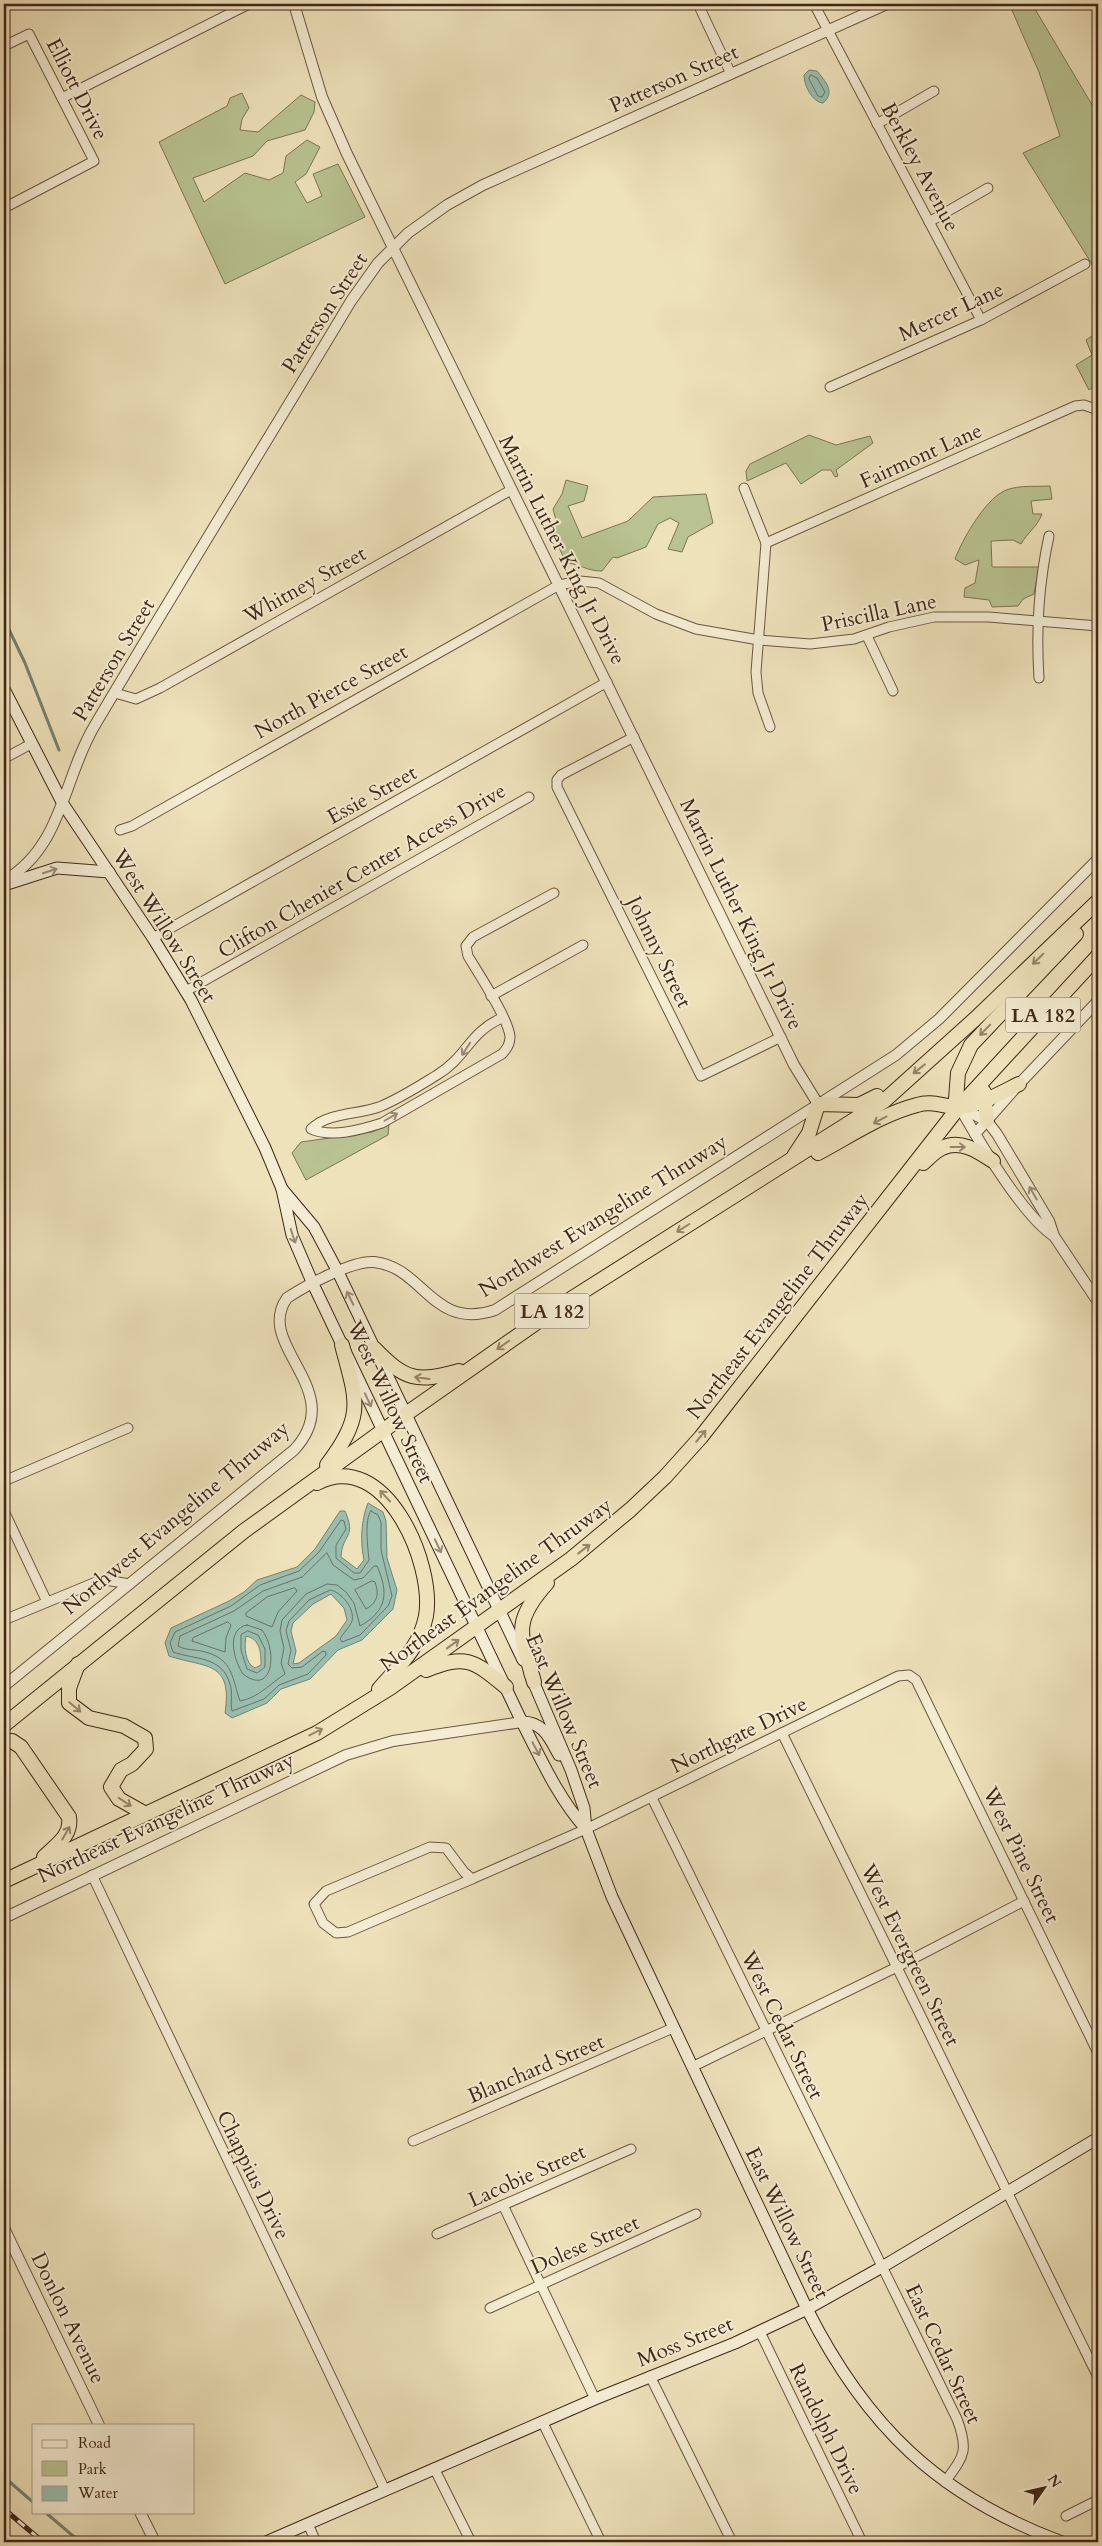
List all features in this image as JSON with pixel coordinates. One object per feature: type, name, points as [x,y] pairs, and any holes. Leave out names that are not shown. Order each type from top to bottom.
[{"type":"highway","points":[[959,1107],[956,1099],[958,1073],[971,1045],[1079,931],[1098,901]]},
{"type":"highway","name":"LA 182","points":[[4,1725],[244,1531],[469,1369],[563,1304],[884,1101],[902,1082],[934,1057],[1098,901]]},
{"type":"highway","name":"Northeast Evangeline Thruway","points":[[4,1881],[144,1813],[317,1733],[364,1706],[566,1563],[630,1510],[665,1477],[701,1437],[959,1107],[1098,956]]},
{"type":"highway","points":[[987,1121],[984,1086],[988,1074]]},
{"type":"highway","points":[[790,1161],[809,1133],[818,1104],[859,1105],[902,1082]]},
{"type":"highway","points":[[712,1210],[896,1112],[920,1104],[939,1103],[959,1107],[985,1100],[1019,1084]]},
{"type":"highway","points":[[903,1179],[942,1148],[972,1147],[993,1160]]},
{"type":"highway","points":[[319,1476],[345,1441],[352,1422],[356,1400],[342,1344]]},
{"type":"highway","points":[[374,1348],[390,1365],[407,1376],[429,1379],[469,1369]]},
{"type":"highway","points":[[291,1496],[327,1478],[342,1476],[369,1482],[390,1500],[422,1566],[428,1593],[427,1609],[418,1640],[411,1654],[364,1706]]},
{"type":"highway","points":[[534,1682],[521,1636],[524,1614],[536,1596],[566,1563]]},
{"type":"highway","points":[[406,1677],[450,1660],[470,1662],[485,1670],[506,1687]]},
{"type":"highway","points":[[79,1664],[69,1688],[69,1703],[89,1718],[124,1726],[145,1738],[146,1749],[132,1764],[121,1770],[111,1787],[119,1799],[144,1813]]},
{"type":"highway","points":[[4,1741],[12,1741],[21,1747],[68,1817],[70,1826],[68,1833],[32,1867]]},
{"type":"main road","name":"West Willow Street","points":[[4,690],[63,804],[153,938],[186,991],[265,1148],[282,1189],[292,1235],[313,1284],[476,1627]]},
{"type":"main road","points":[[4,883],[57,868],[109,872]]},
{"type":"main road","name":"West Willow Street","points":[[282,1189],[314,1227],[338,1272],[500,1610]]},
{"type":"main road","name":"East Willow Street","points":[[500,1610],[534,1682],[571,1770],[584,1808],[586,1829],[612,1897],[807,2309],[833,2358],[873,2415],[913,2456],[945,2482],[994,2513],[1040,2538],[1062,2542]]},
{"type":"main road","name":"East Willow Street","points":[[476,1627],[522,1722],[558,1790],[574,1816],[586,1829]]},
{"type":"main road","points":[[522,1722],[532,1722],[540,1726],[571,1770]]},
{"type":"main road","name":"Moss Street","points":[[266,2542],[542,2421],[650,2376],[708,2355],[760,2332],[882,2268],[1098,2138]]},
{"type":"street","points":[[62,98],[249,4]]},
{"type":"street","name":"Martin Luther King Jr Drive","points":[[294,4],[330,117],[794,1065],[818,1104]]},
{"type":"street","points":[[698,4],[732,74]]},
{"type":"street","name":"Berkley Avenue","points":[[814,4],[981,320]]},
{"type":"street","name":"Patterson Street","points":[[63,804],[85,745],[115,693],[351,301],[393,246],[434,214],[483,185],[887,4]]},
{"type":"street","name":"Elliott Drive","points":[[4,46],[29,34],[94,160],[4,208]]},
{"type":"street","points":[[877,124],[934,91]]},
{"type":"street","points":[[929,222],[988,188]]},
{"type":"street","name":"Mercer Lane","points":[[830,387],[981,320],[1085,264]]},
{"type":"street","name":"Fairmont Lane","points":[[766,543],[1075,406],[1095,408]]},
{"type":"street","points":[[744,488],[766,543],[756,672],[758,693],[770,727]]},
{"type":"street","name":"Whitney Street","points":[[115,693],[136,699],[160,688],[511,490]]},
{"type":"street","points":[[1039,678],[1039,622],[1043,572],[1049,536]]},
{"type":"street","name":"Priscilla Lane","points":[[559,585],[580,581],[599,583],[656,614],[684,626],[759,640],[826,644],[867,636],[897,624],[934,617],[989,617],[1098,626]]},
{"type":"street","name":"North Pierce Street","points":[[120,830],[132,826],[559,585]]},
{"type":"street","points":[[867,636],[893,691]]},
{"type":"street","name":"Essie Street","points":[[153,938],[607,682]]},
{"type":"street","name":"Johnny Street","points":[[634,737],[559,777],[558,787],[701,1076],[781,1037]]},
{"type":"street","points":[[4,756],[5,758],[31,744]]},
{"type":"street","name":"Clifton Chenier Center Access Drive","points":[[186,991],[529,797]]},
{"type":"street","points":[[4,883],[23,868],[41,847],[49,836],[63,804]]},
{"type":"street","name":"Northwest Evangeline Thruway","points":[[4,1686],[294,1450],[306,1436],[312,1424],[313,1404],[282,1334],[280,1313],[287,1298],[338,1272],[358,1264],[376,1262],[392,1268],[454,1312],[471,1316],[495,1310],[896,1055],[919,1037],[1098,859]]},
{"type":"street","points":[[502,1018],[483,1028],[460,1057],[436,1076],[380,1106],[320,1120],[311,1129],[322,1134],[370,1126],[382,1122],[502,1054],[510,1042],[510,1034],[502,1018],[491,996],[468,956],[466,946],[468,941],[554,892]]},
{"type":"street","points":[[491,996],[583,945]]},
{"type":"street","points":[[975,1134],[1019,1084],[1098,1001]]},
{"type":"street","points":[[436,1076],[444,1087]]},
{"type":"street","points":[[959,1107],[987,1121],[1030,1188],[1049,1221],[1054,1236],[1098,1302]]},
{"type":"street","points":[[959,1107],[975,1134],[1040,1226],[1054,1236]]},
{"type":"street","points":[[366,1110],[370,1126]]},
{"type":"street","points":[[4,1481],[128,1428]]},
{"type":"street","points":[[4,1511],[47,1602]]},
{"type":"street","points":[[4,1620],[96,1582],[105,1580],[130,1584]]},
{"type":"street","name":"Northgate Drive","points":[[472,1879],[464,1872],[446,1848],[430,1847],[326,1891],[315,1900],[314,1907],[329,1929],[343,1933],[472,1879],[586,1829],[898,1676],[909,1675]]},
{"type":"street","name":"West Pine Street","points":[[909,1675],[916,1680],[1098,2053]]},
{"type":"street","name":"Northeast Evangeline Thruway","points":[[4,1918],[346,1756],[393,1741],[522,1722]]},
{"type":"street","name":"West Evergreen Street","points":[[782,1733],[1098,2377]]},
{"type":"street","name":"West Cedar Street","points":[[652,1798],[882,2268]]},
{"type":"street","name":"Chappius Drive","points":[[92,1875],[385,2490]]},
{"type":"street","points":[[692,2067],[897,1967],[1024,1900]]},
{"type":"street","name":"Blanchard Street","points":[[413,2141],[673,2028]]},
{"type":"street","name":"Lacobie Street","points":[[437,2234],[631,2149]]},
{"type":"street","points":[[503,2205],[595,2399]]},
{"type":"street","name":"Dolese Street","points":[[490,2308],[696,2214]]},
{"type":"street","name":"Donlon Avenue","points":[[4,2228],[98,2424]]},
{"type":"street","name":"East Cedar Street","points":[[882,2268],[962,2434],[964,2454],[945,2482]]},
{"type":"street","name":"Randolph Drive","points":[[760,2332],[862,2542]]},
{"type":"street","points":[[650,2376],[732,2542]]},
{"type":"street","points":[[542,2421],[601,2542]]},
{"type":"street","points":[[434,2468],[471,2542]]},
{"type":"street","points":[[1066,2516],[1098,2500]]},
{"type":"street","points":[[141,2514],[155,2542]]},
{"type":"street","points":[[308,2524],[316,2542]]},
{"type":"green space","points":[[1021,4],[1032,4],[1098,115],[1098,274],[1023,153],[1060,136],[1039,72],[1011,8]]},
{"type":"green space","points":[[242,93],[249,108],[242,119],[240,130],[258,132],[301,95],[315,102],[314,112],[305,130],[267,141],[253,156],[193,178],[204,202],[245,173],[269,180],[283,173],[286,156],[307,140],[320,147],[306,174],[295,182],[307,203],[322,196],[313,174],[338,164],[365,217],[225,284],[159,142],[227,106],[230,98]]},
{"type":"green space","points":[[1098,332],[1098,384],[1089,390],[1076,365],[1092,355],[1086,340]]},
{"type":"green space","points":[[809,435],[836,445],[870,436],[873,443],[836,470],[838,476],[835,477],[831,470],[822,470],[801,484],[786,463],[747,481],[746,471],[750,464]]},
{"type":"green space","points":[[566,480],[588,486],[584,501],[568,506],[582,538],[628,521],[653,497],[706,494],[713,523],[688,537],[682,552],[668,549],[679,523],[670,518],[658,524],[646,547],[617,558],[613,557],[602,571],[566,563],[550,527],[556,520],[553,509],[562,494]]},
{"type":"green space","points":[[1050,486],[1052,499],[1031,501],[1033,514],[1042,514],[1021,544],[1013,540],[991,541],[992,567],[1039,567],[1034,594],[1023,599],[1018,606],[992,607],[989,600],[964,597],[965,588],[975,583],[979,560],[965,565],[955,559],[962,543],[979,515],[993,499],[1004,491],[1023,487]]},
{"type":"green space","points":[[389,1125],[388,1135],[306,1180],[292,1153],[301,1142],[372,1132]]},
{"type":"water","points":[[809,70],[817,71],[828,87],[829,95],[823,103],[815,100],[807,88],[804,75]]},
{"type":"water","points":[[368,1503],[383,1512],[386,1521],[387,1558],[397,1590],[393,1609],[362,1640],[338,1650],[310,1679],[281,1689],[267,1703],[232,1718],[225,1713],[225,1683],[214,1669],[169,1656],[165,1643],[171,1628],[229,1601],[244,1592],[257,1580],[297,1567],[315,1549],[340,1511],[345,1511],[350,1526],[341,1557],[357,1569],[364,1560],[362,1531]],"holes":[[[331,1594],[344,1608],[347,1620],[336,1636],[299,1663],[293,1664],[296,1651],[291,1631],[293,1623],[313,1604]],[[246,1636],[254,1640],[259,1647],[261,1665],[255,1668],[247,1659],[245,1649]]]},
{"type":"waterway","points":[[4,619],[25,663],[59,750]]},
{"type":"waterway","points":[[4,2477],[32,2501]]},
{"type":"waterway","points":[[47,2514],[80,2542]]},
{"type":"railway","points":[[4,2509],[43,2542]]}]
